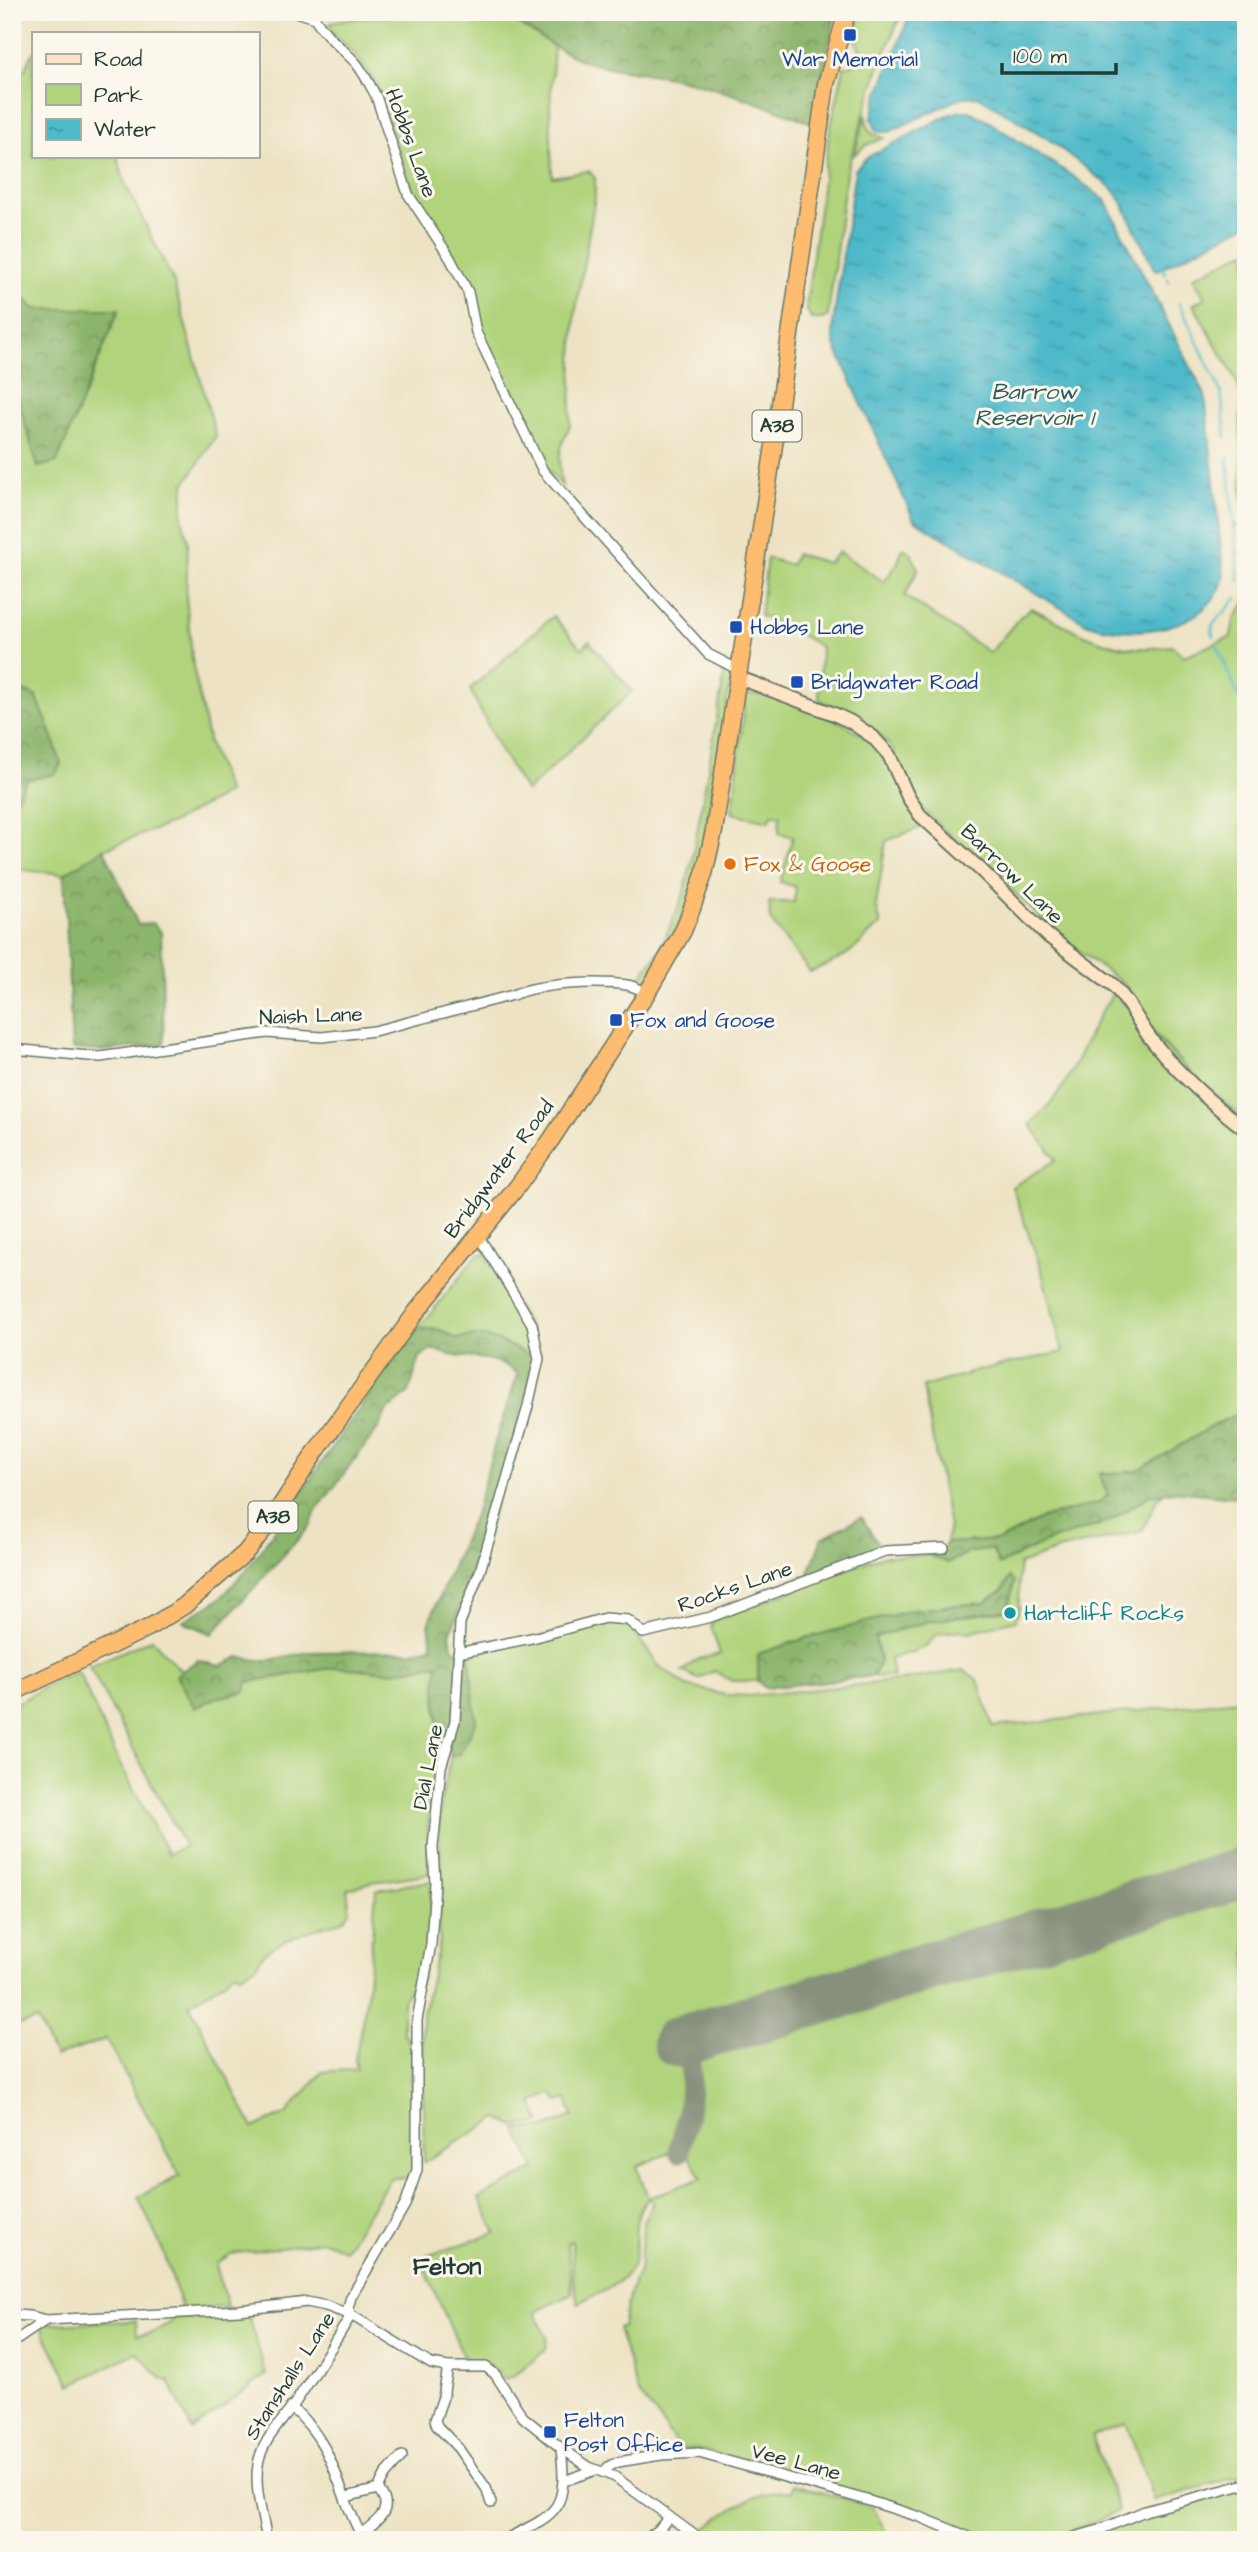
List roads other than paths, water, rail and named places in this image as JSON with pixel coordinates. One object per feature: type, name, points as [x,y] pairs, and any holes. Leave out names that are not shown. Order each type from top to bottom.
[{"type":"highway","name":"Bridgwater Road","points":[[12,1693],[148,1628],[184,1606],[245,1553],[270,1522],[317,1450],[417,1311],[517,1187],[551,1140],[647,993],[683,931],[704,874],[715,831],[826,84],[847,12]]},
{"type":"main road","name":"Barrow Lane","points":[[738,674],[834,714],[873,737],[889,755],[908,797],[920,815],[1048,936],[1113,985],[1154,1044],[1214,1104],[1246,1130]]},
{"type":"street","name":"Hobbs Lane","points":[[296,12],[315,18],[358,65],[369,82],[408,194],[450,258],[468,292],[476,332],[543,471],[708,654],[738,674]]},
{"type":"street","name":"Naish Lane","points":[[12,1049],[100,1057],[267,1033],[322,1037],[374,1031],[527,989],[580,984],[627,985],[647,993]]},
{"type":"street","name":"Dial Lane","points":[[351,2315],[348,2308],[351,2297],[405,2205],[417,2170],[417,2020],[431,1944],[435,1883],[433,1847],[441,1767],[455,1721],[460,1623],[480,1571],[527,1410],[539,1359],[532,1324],[478,1235]]},
{"type":"street","name":"Rocks Lane","points":[[458,1653],[536,1637],[605,1618],[628,1620],[643,1633],[711,1617],[884,1551],[944,1548]]},
{"type":"street","points":[[12,2315],[46,2320],[239,2310],[307,2302],[326,2306],[351,2315],[431,2364],[486,2367],[495,2374],[523,2417],[561,2448],[594,2470],[628,2486],[701,2540]]},
{"type":"street","name":"Stanshalls Lane","points":[[267,2540],[259,2491],[259,2458],[276,2427],[292,2407],[351,2315]]},
{"type":"street","points":[[12,2343],[46,2320]]},
{"type":"street","points":[[448,2367],[435,2420],[486,2488],[491,2503]]},
{"type":"street","points":[[292,2407],[303,2417],[326,2449],[346,2497],[351,2519],[363,2537],[384,2512],[384,2496],[378,2488]]},
{"type":"street","points":[[504,2540],[536,2523],[556,2508],[562,2496],[564,2481],[561,2448]]},
{"type":"street","name":"Vee Lane","points":[[605,2473],[608,2467],[618,2462],[661,2455],[699,2453],[863,2498],[976,2540]]},
{"type":"street","points":[[346,2497],[378,2488],[385,2475],[402,2456]]},
{"type":"street","points":[[564,2481],[594,2470]]},
{"type":"street","points":[[1065,2540],[1099,2530],[1145,2511],[1246,2484]]},
{"type":"street","points":[[645,2540],[669,2517]]},
{"type":"water","points":[[911,12],[1246,12],[1246,225],[1158,270],[1154,269],[1114,190],[1051,141],[978,96],[954,101],[889,132],[877,132],[872,118],[876,100]]},
{"type":"water","name":"Barrow Reservoir 1","points":[[969,111],[983,118],[1105,200],[1205,395],[1224,578],[1215,596],[1203,610],[1186,620],[1147,630],[1127,631],[1088,624],[914,520],[836,348],[833,324],[855,170],[866,158],[950,114]]},
{"type":"waterway","points":[[1163,268],[1165,274]]},
{"type":"waterway","points":[[1179,303],[1221,392],[1226,437]]},
{"type":"waterway","points":[[1228,457],[1239,581]]},
{"type":"waterway","points":[[1235,526],[1246,524]]},
{"type":"waterway","points":[[1213,636],[1212,626],[1237,598]]},
{"type":"waterway","points":[[1217,646],[1246,713]]},
{"type":"place","name":"War Memorial","points":[[850,35]]},
{"type":"place","name":"Hobbs Lane","points":[[736,627]]},
{"type":"place","name":"Bridgwater Road","points":[[797,682]]},
{"type":"place","name":"Fox & Goose","points":[[730,864]]},
{"type":"place","name":"Fox and Goose","points":[[616,1020]]},
{"type":"place","name":"Hartcliff Rocks","points":[[1010,1613]]},
{"type":"place","name":"Felton Post Office","points":[[550,2432]]},
{"type":"district","name":"Felton","points":[[447,2267]]}]
